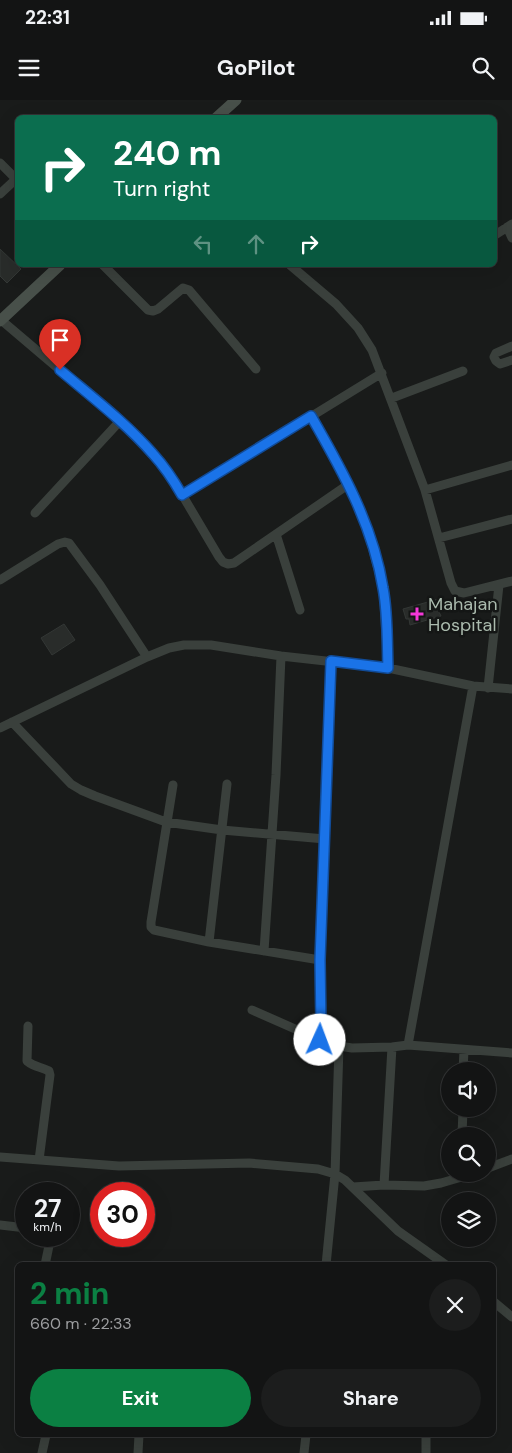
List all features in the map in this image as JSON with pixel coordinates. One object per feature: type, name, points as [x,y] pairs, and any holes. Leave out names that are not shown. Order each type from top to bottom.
[{"type":"street","points":[[219,115],[236,100]]},
{"type":"street","points":[[0,163],[15,178]]},
{"type":"street","points":[[0,194],[15,182]]},
{"type":"street","points":[[497,234],[510,226],[512,238]]},
{"type":"street","points":[[58,267],[0,320],[120,421],[153,454],[174,481],[223,562],[228,564],[234,563],[349,484]]},
{"type":"street","points":[[105,267],[148,310],[158,309],[182,288],[189,290],[256,369]]},
{"type":"street","points":[[292,267],[336,304],[358,328],[372,350],[392,398],[425,490],[451,583],[455,591],[464,593],[512,581]]},
{"type":"street","points":[[512,346],[496,353],[494,358],[500,364],[512,360]]},
{"type":"street","points":[[392,398],[463,371]]},
{"type":"street","points":[[182,495],[382,373]]},
{"type":"street","points":[[311,416],[349,484],[369,535],[383,588],[388,668]]},
{"type":"street","points":[[35,512],[120,421]]},
{"type":"street","points":[[425,490],[512,465]]},
{"type":"street","points":[[439,538],[512,519]]},
{"type":"street","points":[[276,534],[300,610]]},
{"type":"street","points":[[0,580],[58,544],[69,543],[100,584],[147,657]]},
{"type":"street","points":[[488,688],[498,585]]},
{"type":"street","points":[[0,728],[147,657],[184,645],[211,645],[281,656],[388,668],[473,686],[512,689]]},
{"type":"street","points":[[264,951],[273,835],[281,656]]},
{"type":"street","points":[[320,1040],[320,960],[331,661]]},
{"type":"street","points":[[408,1045],[473,686]]},
{"type":"street","points":[[12,722],[63,776],[81,790],[94,796],[166,822],[222,830],[325,839]]},
{"type":"street","points":[[209,942],[227,784]]},
{"type":"street","points":[[173,785],[151,926],[154,930],[209,942],[320,960]]},
{"type":"street","points":[[252,1010],[320,1040],[340,1046],[352,1048],[408,1045],[512,1054]]},
{"type":"street","points":[[28,1026],[27,1062],[49,1071],[50,1076],[39,1160]]},
{"type":"street","points":[[326,1262],[335,1174],[340,1046]]},
{"type":"street","points":[[384,1185],[392,1047]]},
{"type":"street","points":[[464,1050],[464,1062]]},
{"type":"street","points":[[0,1156],[119,1166],[249,1162],[318,1169],[335,1174],[353,1187],[398,1231],[442,1262]]},
{"type":"street","points":[[496,1165],[512,1159]]},
{"type":"street","points":[[353,1187],[384,1185],[424,1186],[445,1182]]},
{"type":"street","points":[[0,1225],[15,1227]]},
{"type":"street","points":[[47,1262],[49,1247]]},
{"type":"street","points":[[496,1304],[512,1317]]},
{"type":"street","points":[[42,1453],[46,1437]]},
{"type":"street","points":[[138,1453],[139,1437]]},
{"type":"street","points":[[304,1453],[306,1437]]},
{"type":"street","points":[[426,1437],[426,1453]]},
{"type":"building","points":[[0,249],[15,263],[15,267],[21,269],[7,283],[0,276]]},
{"type":"building","points":[[442,598],[445,610],[439,612],[441,616],[410,625],[403,609]]},
{"type":"building","points":[[64,624],[75,640],[52,655],[41,638]]},
{"type":"place","name":"Mahajan Hospital","points":[[417,614]]},
{"type":"route","points":[[60,370],[120,421],[153,454],[174,481],[182,495],[311,416],[349,484],[361,511],[378,562],[383,588],[388,668],[331,661],[320,960],[320,1040]]}]
